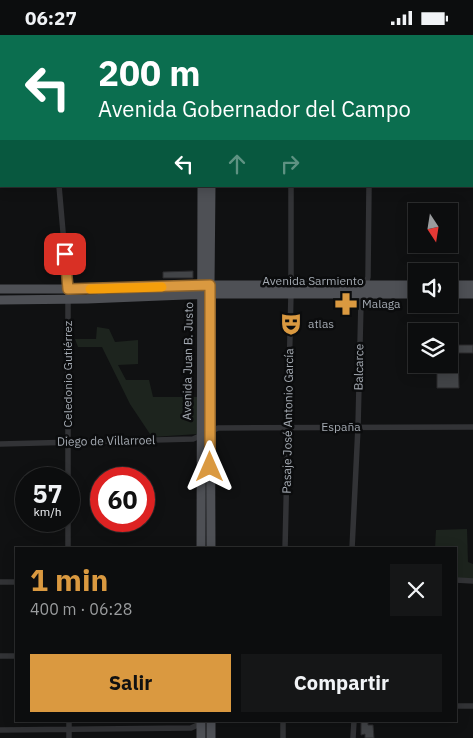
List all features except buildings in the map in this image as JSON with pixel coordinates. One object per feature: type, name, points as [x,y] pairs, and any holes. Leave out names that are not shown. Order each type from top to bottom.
[{"type":"main road","points":[[202,187],[206,290]]},
{"type":"main road","points":[[206,290],[212,187]]},
{"type":"main road","points":[[458,285],[473,285]]},
{"type":"main road","name":"Avenida Sarmiento","points":[[206,290],[366,289],[408,286]]},
{"type":"main road","points":[[0,289],[206,290]]},
{"type":"main road","name":"Avenida Sarmiento","points":[[366,289],[408,293]]},
{"type":"main road","points":[[0,301],[68,299],[206,290]]},
{"type":"main road","name":"Avenida Juan B. Justo","points":[[206,290],[211,547]]},
{"type":"main road","name":"Avenida Juan B. Justo","points":[[201,547],[200,437],[206,290]]},
{"type":"main road","points":[[458,294],[473,294]]},
{"type":"main road","points":[[201,722],[201,738]]},
{"type":"main road","points":[[211,722],[211,738]]},
{"type":"street","name":"Celedonio Gutiérrez","points":[[59,187],[68,289],[68,467]]},
{"type":"street","name":"Pasaje José Antonio García","points":[[285,547],[291,289],[291,187]]},
{"type":"street","name":"Balcarce","points":[[352,547],[358,427],[361,302],[366,289],[369,187]]},
{"type":"street","name":"España","points":[[210,431],[218,428],[473,427]]},
{"type":"street","name":"Diego de Villarroel","points":[[0,444],[193,439],[210,431]]},
{"type":"street","points":[[68,532],[68,547]]},
{"type":"street","points":[[457,580],[473,581]]},
{"type":"street","points":[[0,582],[15,582]]},
{"type":"street","points":[[0,656],[15,656]]},
{"type":"street","points":[[457,706],[473,706]]},
{"type":"street","points":[[68,722],[68,738]]},
{"type":"street","points":[[0,730],[192,728],[201,722]]},
{"type":"street","points":[[283,722],[283,738]]},
{"type":"street","points":[[354,722],[354,738]]},
{"type":"shaded area","points":[[97,327],[109,329],[115,342],[138,340],[138,364],[118,365],[126,380],[149,380],[153,397],[198,397],[198,434],[152,437],[130,404],[102,347],[78,347],[75,339],[96,339]]},
{"type":"shaded area","points":[[467,529],[468,562],[473,564],[473,580],[457,579],[457,547],[435,547],[436,530]]},
{"type":"slow traffic","points":[[90,289],[162,287]]},
{"type":"place","name":"Malaga","points":[[346,304]]},
{"type":"place","name":"atlas","points":[[291,324]]},
{"type":"route","points":[[65,254],[68,289],[210,285],[210,467]]}]
